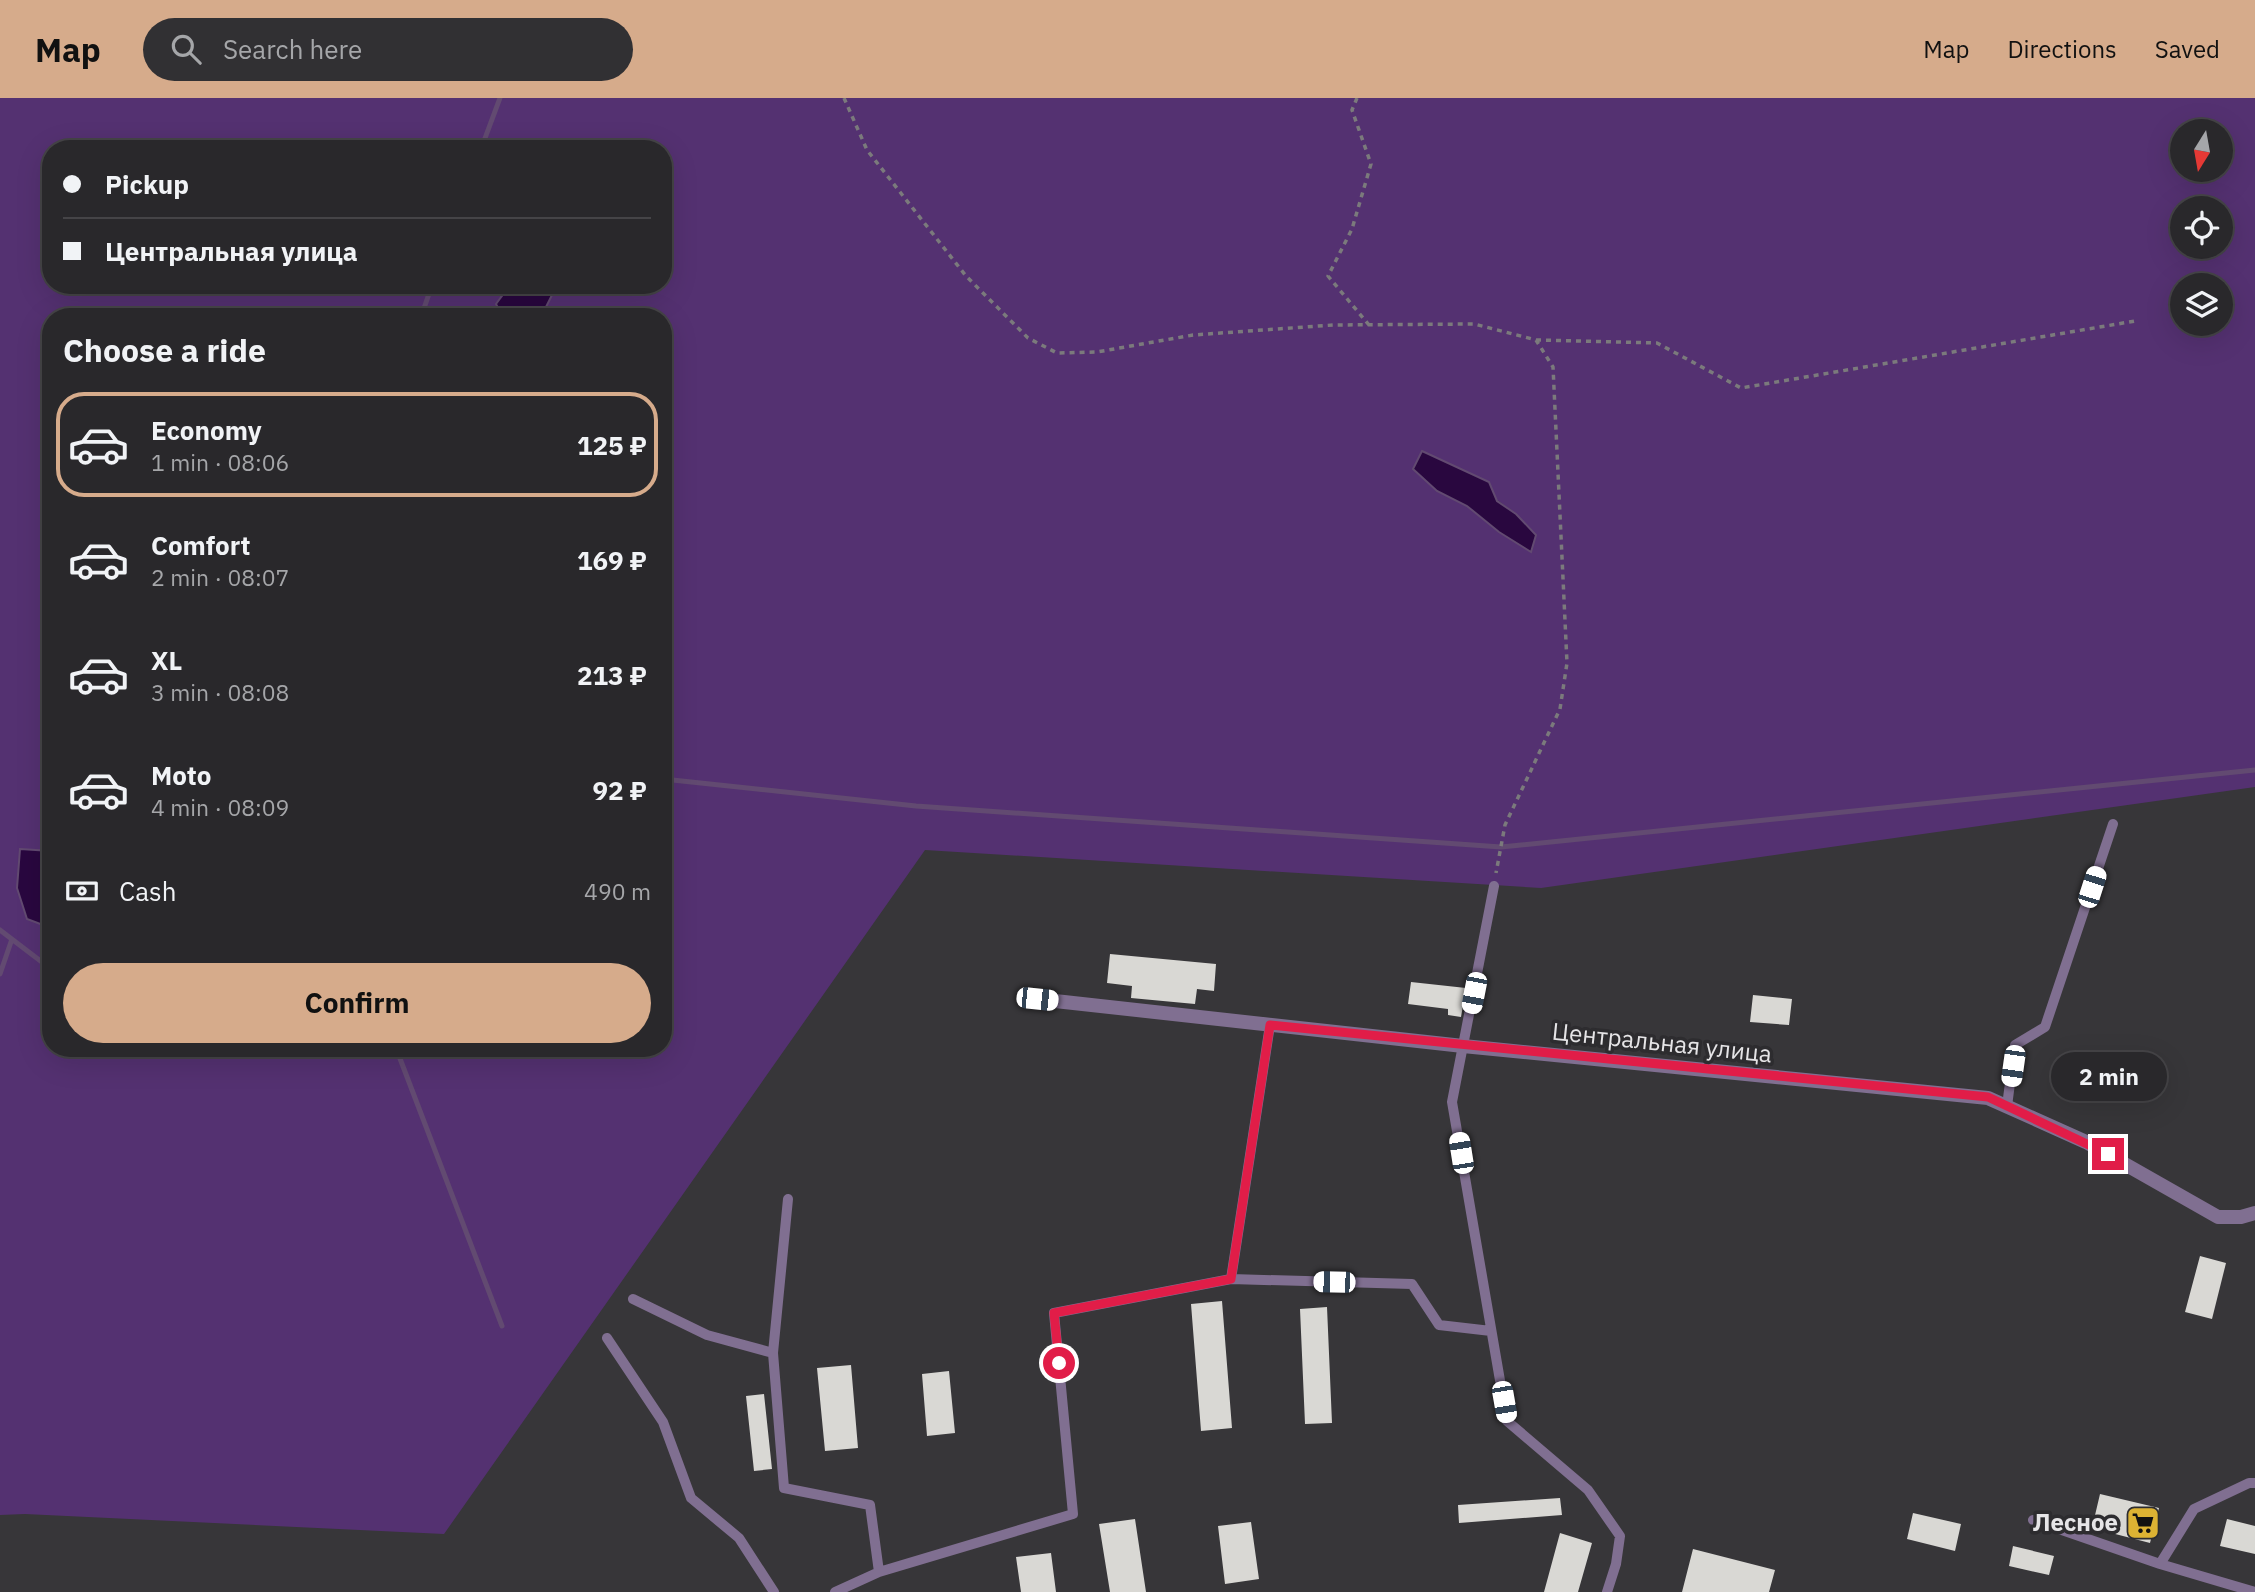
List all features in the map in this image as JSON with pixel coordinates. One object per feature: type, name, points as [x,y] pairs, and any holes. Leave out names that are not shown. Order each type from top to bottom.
[{"type":"street","name":"Центральная улица","points":[[1037,999],[1463,1046],[1988,1097],[2086,1142],[2218,1217],[2241,1217],[2255,1213]]},
{"type":"lane","points":[[2007,1106],[2015,1045],[2045,1027],[2113,824]]},
{"type":"lane","points":[[1494,886],[1452,1102],[1507,1421],[1588,1490],[1620,1536],[1616,1564],[1607,1592]]},
{"type":"lane","points":[[1231,1279],[1270,1025]]},
{"type":"lane","points":[[788,1199],[773,1353],[784,1488],[870,1505],[880,1572]]},
{"type":"lane","points":[[835,1592],[880,1572],[1073,1514],[1054,1313],[1231,1279],[1412,1284],[1439,1325],[1491,1331]]},
{"type":"lane","points":[[633,1299],[707,1335],[773,1353]]},
{"type":"lane","points":[[607,1338],[663,1422],[691,1498],[739,1538],[774,1592]]},
{"type":"lane","points":[[2160,1564],[2194,1509],[2249,1483],[2255,1483]]},
{"type":"lane","points":[[2032,1520],[2160,1564],[2255,1592]]},
{"type":"path","points":[[844,98],[867,150],[966,276],[1028,338],[1058,353],[1097,352],[1193,335],[1333,325],[1475,324],[1536,340],[1657,343],[1741,388],[2135,321]]},
{"type":"path","points":[[1357,98],[1352,110],[1371,164],[1352,229],[1328,276],[1369,325]]},
{"type":"path","points":[[1494,886],[1505,825],[1560,709],[1567,663],[1553,367],[1536,340]]},
{"type":"shaded area","points":[[0,98],[2255,98],[2255,787],[1541,888],[925,850],[444,1534],[0,1515]],"holes":[[[1422,451],[1451,465],[1516,514],[1499,532],[1467,506],[1437,491]]]},
{"type":"shaded area","points":[[503,294],[552,294],[546,308],[498,308],[496,304]]},
{"type":"shaded area","points":[[1422,451],[1489,482],[1497,501],[1516,514],[1536,535],[1531,552],[1499,532],[1467,506],[1437,491],[1413,469]]},
{"type":"shaded area","points":[[20,849],[42,850],[42,925],[27,919],[17,888]]},
{"type":"building","points":[[1110,954],[1216,964],[1214,991],[1197,989],[1195,1004],[1131,998],[1132,986],[1107,983]]},
{"type":"building","points":[[1411,982],[1466,988],[1461,1017],[1448,1015],[1448,1009],[1408,1004]]},
{"type":"building","points":[[1753,995],[1792,999],[1789,1025],[1750,1022]]},
{"type":"building","points":[[2200,1256],[2226,1263],[2212,1319],[2185,1312]]},
{"type":"building","points":[[1222,1301],[1232,1428],[1201,1431],[1191,1304]]},
{"type":"building","points":[[1327,1307],[1332,1423],[1305,1424],[1300,1309]]},
{"type":"building","points":[[851,1365],[858,1448],[825,1451],[817,1368]]},
{"type":"building","points":[[949,1371],[955,1433],[927,1436],[922,1374]]},
{"type":"building","points":[[764,1394],[772,1469],[754,1471],[746,1396]]},
{"type":"building","points":[[2100,1494],[2159,1508],[2150,1543],[2092,1528]]},
{"type":"building","points":[[1560,1498],[1562,1515],[1459,1523],[1458,1505]]},
{"type":"building","points":[[1913,1513],[1961,1524],[1955,1551],[1907,1539]]},
{"type":"building","points":[[1135,1519],[1146,1592],[1110,1592],[1099,1524]]},
{"type":"building","points":[[2227,1519],[2255,1526],[2255,1554],[2220,1546]]},
{"type":"building","points":[[1251,1522],[1259,1579],[1225,1584],[1218,1526]]},
{"type":"building","points":[[1560,1533],[1592,1543],[1578,1592],[1544,1592]]},
{"type":"building","points":[[2013,1546],[2054,1556],[2049,1575],[2009,1566]]},
{"type":"building","points":[[1693,1549],[1775,1570],[1769,1592],[1682,1592]]},
{"type":"building","points":[[1051,1553],[1056,1592],[1021,1592],[1016,1557]]},
{"type":"waterway","points":[[484,140],[500,98]]},
{"type":"waterway","points":[[424,308],[429,294]]},
{"type":"waterway","points":[[672,780],[916,806],[1501,847],[2255,770]]},
{"type":"waterway","points":[[0,930],[42,962]]},
{"type":"waterway","points":[[0,974],[12,939]]},
{"type":"waterway","points":[[399,1057],[502,1326]]},
{"type":"place","name":"Лесное","points":[[2143,1523]]},
{"type":"route","points":[[1059,1363],[1054,1313],[1231,1279],[1270,1025],[1988,1097],[2108,1154]]}]
